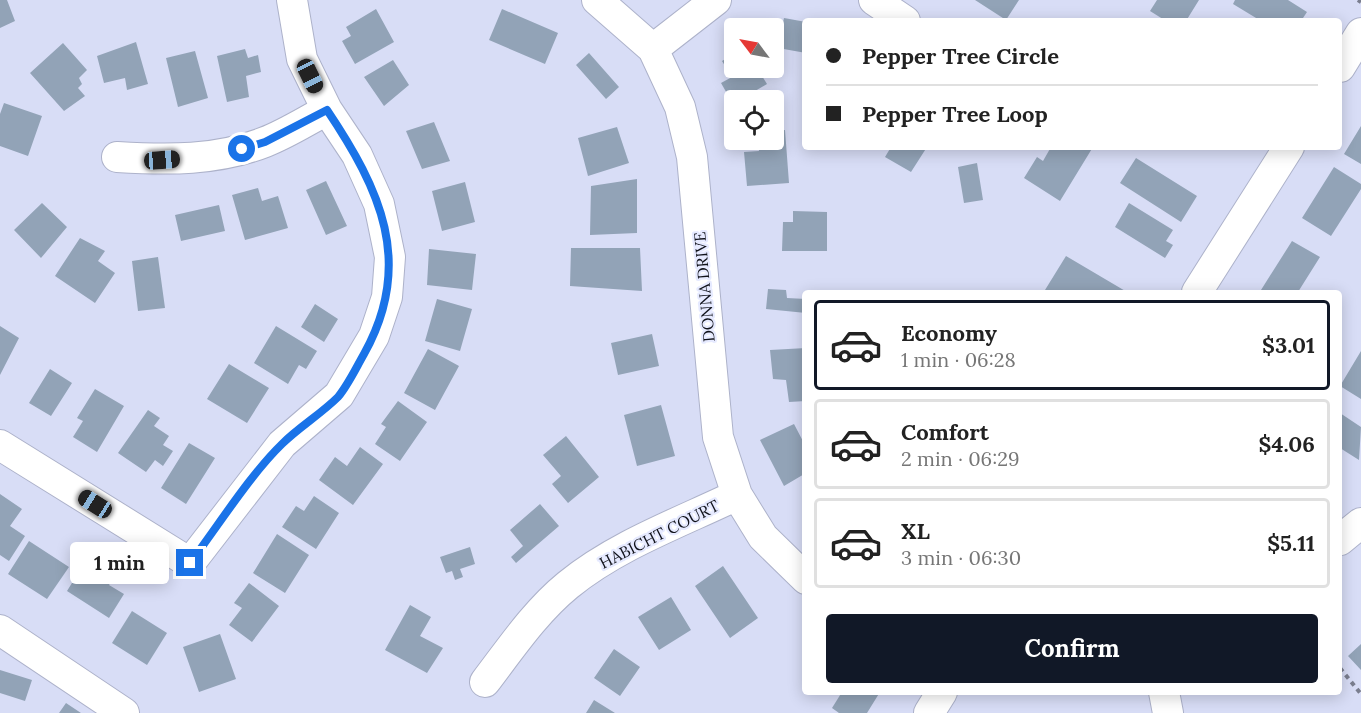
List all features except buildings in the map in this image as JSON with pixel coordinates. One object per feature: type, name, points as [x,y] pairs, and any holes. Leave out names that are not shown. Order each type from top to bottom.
[{"type":"street","points":[[0,445],[190,563],[282,444],[339,395],[374,336],[387,297],[390,257],[379,204],[357,154],[327,110],[302,59],[292,0]]},
{"type":"street","name":"DONNA DRIVE","points":[[597,0],[653,49],[680,107],[692,157],[718,437],[737,495],[764,537],[802,575]]},
{"type":"street","points":[[653,49],[716,0]]},
{"type":"street","points":[[874,0],[901,18]]},
{"type":"street","points":[[1342,64],[1361,33]]},
{"type":"street","points":[[117,157],[162,160],[219,156],[265,142],[327,110]]},
{"type":"street","points":[[1198,290],[1287,150]]},
{"type":"street","name":"HABICHT COURT","points":[[485,682],[533,620],[567,586],[602,561],[737,495]]},
{"type":"street","points":[[0,630],[124,713]]},
{"type":"street","points":[[929,713],[940,695]]},
{"type":"street","points":[[1165,695],[1168,713]]},
{"type":"path","points":[[1342,670],[1361,694]]},
{"type":"route","points":[[190,563],[282,444],[339,395],[374,336],[387,297],[390,257],[379,204],[357,154],[327,110],[265,142],[242,149]]}]
